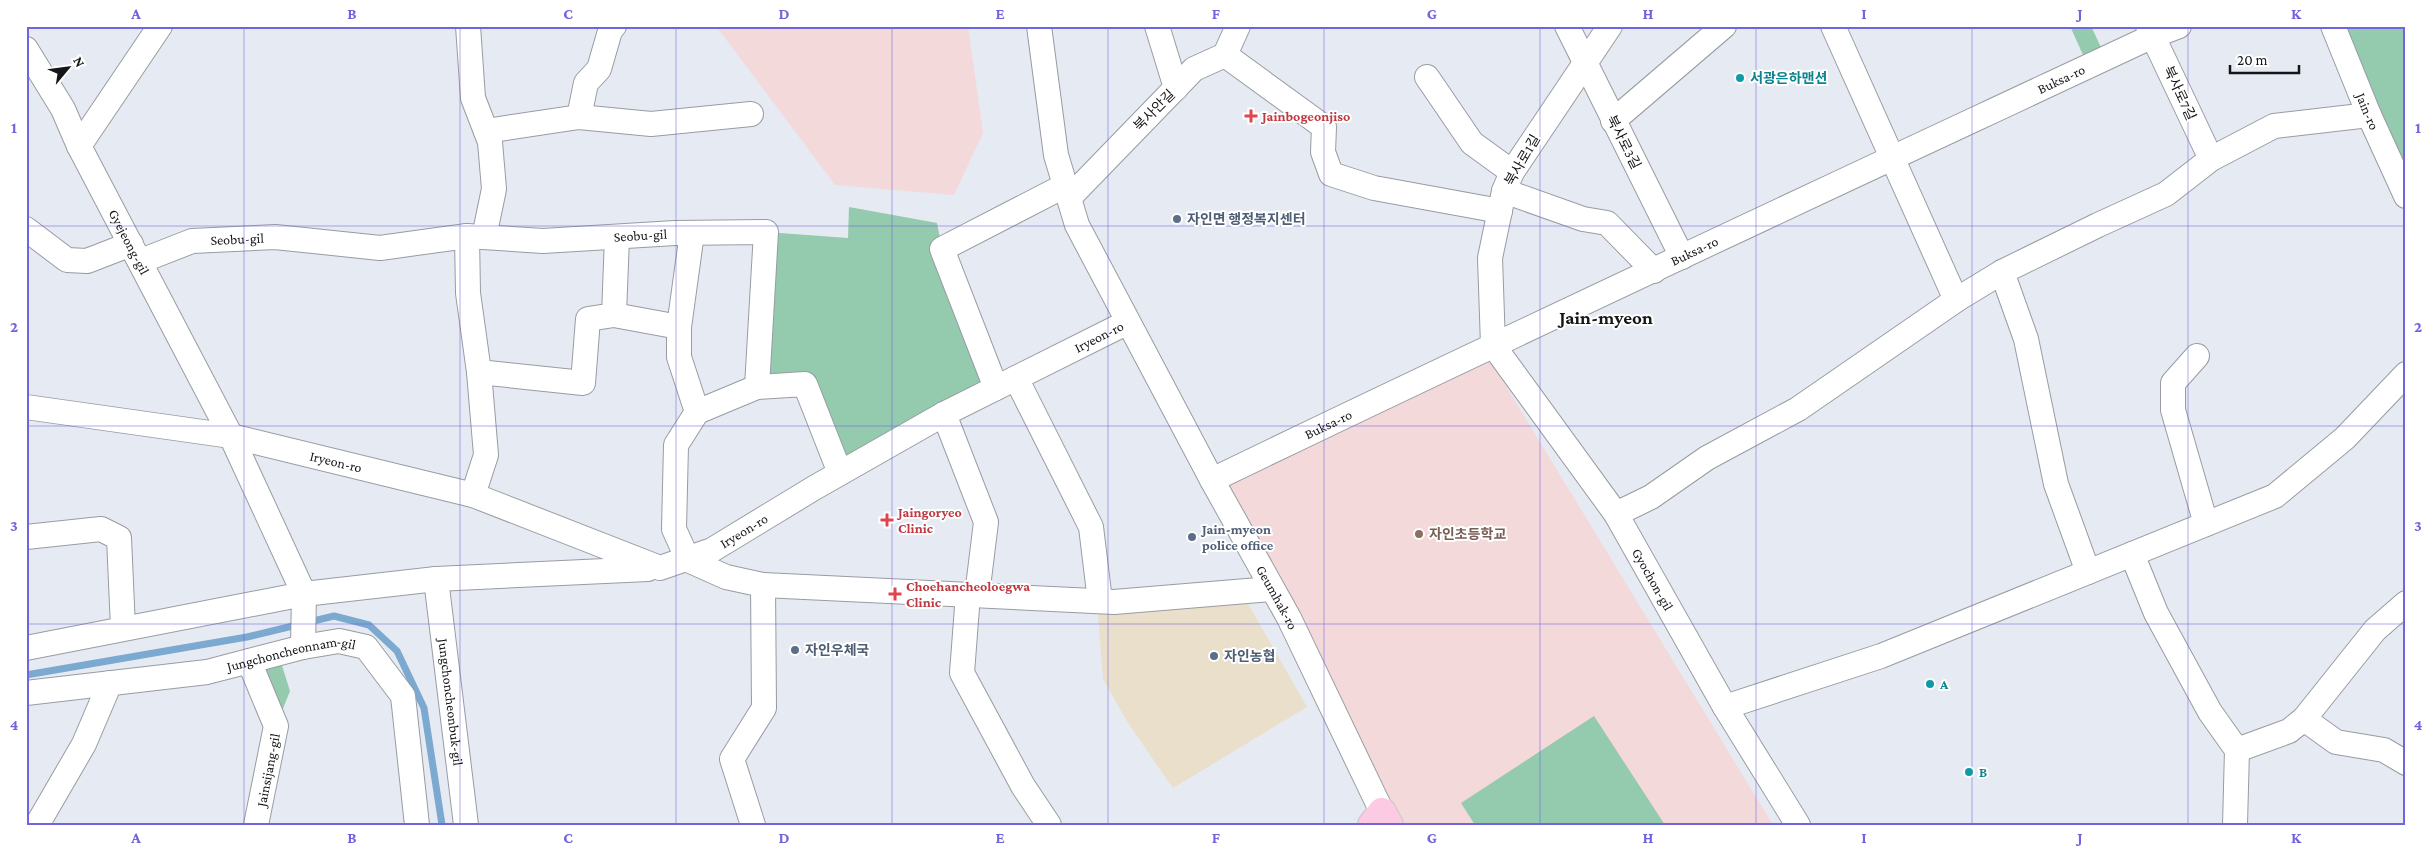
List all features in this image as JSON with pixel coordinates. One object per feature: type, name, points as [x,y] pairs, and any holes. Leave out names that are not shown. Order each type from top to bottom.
[{"type":"street","points":[[79,146],[160,26]]},
{"type":"street","points":[[468,26],[473,98],[490,142],[494,189],[476,237],[468,293],[479,372],[486,455],[474,495]]},
{"type":"street","points":[[580,117],[586,83],[599,69],[610,31],[614,26]]},
{"type":"street","name":"Iryeon-ro","points":[[26,407],[231,436],[474,495],[660,568],[688,560],[712,550],[840,473],[944,414],[1128,322],[1077,225],[1066,192],[1056,155],[1039,26]]},
{"type":"street","points":[[1157,26],[1176,88]]},
{"type":"street","points":[[1238,26],[1225,55],[1324,127],[1323,152],[1331,174],[1374,188],[1505,191],[1583,219],[1607,223],[1654,271]]},
{"type":"street","name":"북사로3길","points":[[1567,26],[1682,257]]},
{"type":"street","name":"북사로1길","points":[[1493,345],[1490,258],[1505,191],[1584,63],[1610,26]]},
{"type":"street","points":[[1613,121],[1724,26]]},
{"type":"street","points":[[1834,26],[1956,300]]},
{"type":"street","name":"Buksa-ro","points":[[1212,480],[1493,345],[1892,159],[2151,31],[2178,26]]},
{"type":"street","name":"Jain-ro","points":[[2334,26],[2369,115],[2406,196]]},
{"type":"street","name":"북사로7길","points":[[2151,31],[2211,159]]},
{"type":"street","name":"Gyejeong-gil","points":[[26,49],[63,109],[79,146],[231,436],[304,594]]},
{"type":"street","name":"북사안길","points":[[1006,383],[942,249],[1066,192],[1194,69],[1225,55]]},
{"type":"street","points":[[1427,77],[1505,191]]},
{"type":"street","points":[[486,131],[580,117],[651,124],[750,114]]},
{"type":"street","points":[[1616,514],[1651,497],[1707,458],[1798,410],[1956,300],[2002,272],[2166,194],[2211,159],[2274,126],[2369,115]]},
{"type":"street","points":[[692,232],[679,328],[679,358],[697,412]]},
{"type":"street","name":"Seobu-gil","points":[[28,234],[67,260],[87,261],[192,241],[276,237],[380,248],[476,237],[543,240],[692,232],[766,232],[757,387]]},
{"type":"street","points":[[614,315],[617,237]]},
{"type":"street","points":[[2002,272],[2026,339],[2056,484],[2088,572]]},
{"type":"street","points":[[479,372],[583,383],[588,319],[614,315],[679,328]]},
{"type":"street","name":"Geumhak-ro","points":[[1128,322],[1271,589],[1289,618],[1381,820]]},
{"type":"street","name":"Gyochon-gil","points":[[1493,345],[1616,514],[1724,707],[1798,825]]},
{"type":"street","points":[[2197,356],[2173,382],[2172,410],[2206,524]]},
{"type":"street","points":[[1724,707],[1881,656],[2275,496],[2345,438],[2406,374]]},
{"type":"street","points":[[1006,383],[1091,527],[1100,601]]},
{"type":"street","points":[[840,473],[805,384],[757,387],[697,412],[676,445],[674,529],[688,560],[726,577],[763,585],[1114,602],[1271,589]]},
{"type":"street","points":[[944,414],[986,522],[972,594],[962,673],[1023,786],[1049,825]]},
{"type":"street","points":[[26,537],[101,529],[119,538],[124,628]]},
{"type":"street","points":[[2132,554],[2156,613],[2210,712],[2237,750],[2235,825]]},
{"type":"street","points":[[26,648],[304,594],[436,579],[660,568]]},
{"type":"street","name":"Jungchoncheonbuk-gil","points":[[436,579],[466,825]]},
{"type":"street","points":[[753,825],[732,760],[764,708],[763,585]]},
{"type":"street","points":[[303,647],[304,594]]},
{"type":"street","points":[[2237,750],[2289,731],[2304,719],[2375,630],[2406,604]]},
{"type":"street","name":"Jungchoncheonnam-gil","points":[[26,693],[207,672],[303,647],[339,641],[366,647],[403,696],[417,825]]},
{"type":"street","name":"Jainsijang-gil","points":[[249,661],[276,726],[256,825]]},
{"type":"street","points":[[37,825],[84,744],[110,683]]},
{"type":"street","points":[[2304,719],[2336,742],[2384,750],[2406,763]]},
{"type":"shaded area","points":[[716,26],[968,26],[983,133],[954,195],[835,185]]},
{"type":"shaded area","name":"자인초등학교","points":[[1484,350],[1773,825],[1389,825],[1212,480]]},
{"type":"shaded area","points":[[1097,602],[1247,602],[1307,707],[1173,788],[1128,723],[1103,679]]},
{"type":"green space","points":[[2070,26],[2091,26],[2106,58],[2088,66]]},
{"type":"green space","points":[[2333,26],[2406,26],[2406,189]]},
{"type":"green space","points":[[849,207],[937,223],[942,249],[996,388],[840,473],[805,384],[757,387],[766,232],[848,238]]},
{"type":"green space","points":[[278,653],[290,691],[276,726],[249,661]]},
{"type":"green space","points":[[1594,716],[1665,825],[1475,825],[1461,803]]},
{"type":"waterway","points":[[26,675],[247,637],[334,616],[369,625],[397,651],[424,708],[442,825]]},
{"type":"place","name":"서광은하맨션","points":[[1740,78]]},
{"type":"place","name":"Jainbogeonjiso","points":[[1251,116]]},
{"type":"place","name":"자인면 행정복지센터","points":[[1177,219]]},
{"type":"place","name":"Jaingoryeo Clinic","points":[[887,520]]},
{"type":"place","name":"자인초등학교","points":[[1419,534]]},
{"type":"place","name":"Jain-myeon police office","points":[[1192,537]]},
{"type":"place","name":"Choehancheoloegwa Clinic","points":[[895,594]]},
{"type":"place","name":"자인우체국","points":[[795,650]]},
{"type":"place","name":"자인농협","points":[[1214,656]]},
{"type":"place","name":"A","points":[[1930,684]]},
{"type":"place","name":"B","points":[[1969,772]]},
{"type":"district","name":"Jain-myeon","points":[[1606,317]]}]
